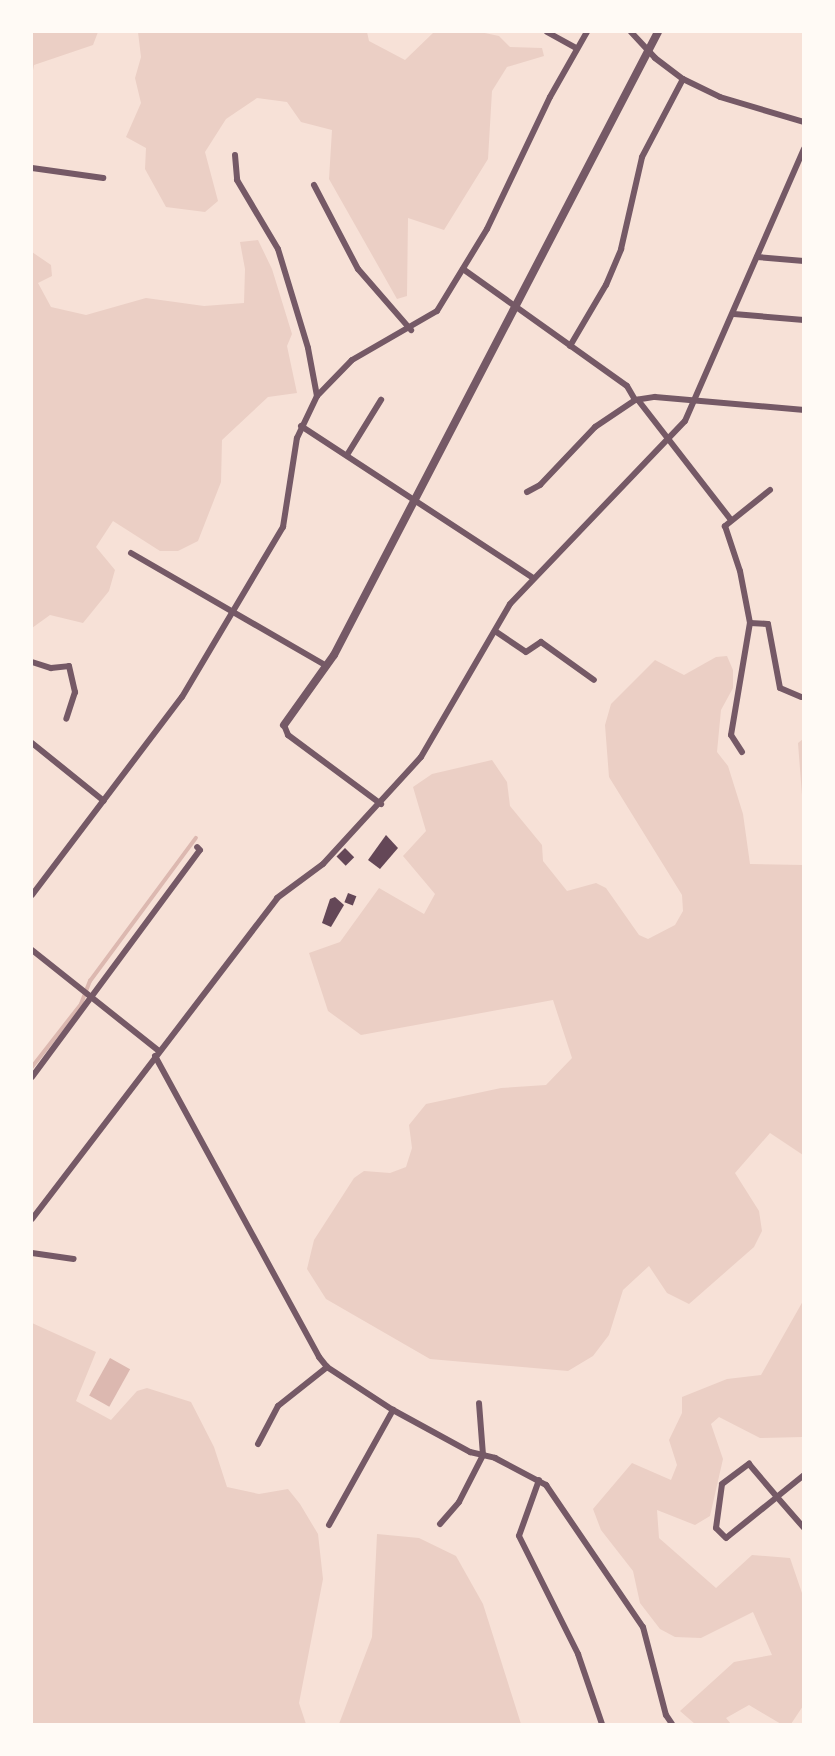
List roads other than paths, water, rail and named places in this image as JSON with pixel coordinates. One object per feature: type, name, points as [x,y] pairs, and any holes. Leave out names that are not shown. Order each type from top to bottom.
[{"type":"street","points":[[547,32],[576,48]]},
{"type":"street","points":[[32,895],[182,697],[283,527],[301,426],[317,396],[352,360],[411,330],[437,311],[487,229],[576,48],[587,32]]},
{"type":"street","points":[[631,32],[648,51],[683,79],[720,97],[804,122]]},
{"type":"street","points":[[381,804],[288,735],[284,725],[327,666],[658,32]]},
{"type":"street","points":[[570,346],[606,285],[621,249],[642,157],[683,79]]},
{"type":"street","points":[[32,1219],[277,898],[323,864],[381,804],[421,757],[495,631],[533,578],[669,439],[697,401],[804,149]]},
{"type":"street","points":[[235,155],[237,180],[278,249],[308,348],[317,396]]},
{"type":"street","points":[[32,168],[104,178]]},
{"type":"street","points":[[314,184],[358,268],[411,330]]},
{"type":"street","points":[[757,257],[804,261]]},
{"type":"street","points":[[463,269],[515,309],[627,386],[731,520]]},
{"type":"street","points":[[734,314],[804,320]]},
{"type":"street","points":[[347,455],[381,400]]},
{"type":"street","points":[[527,492],[540,485],[595,427],[637,400],[697,401],[804,410]]},
{"type":"street","points":[[301,426],[415,498],[533,578]]},
{"type":"street","points":[[742,752],[731,735],[750,623],[740,571],[725,526],[770,490]]},
{"type":"street","points":[[130,553],[231,614],[327,666]]},
{"type":"street","points":[[750,623],[768,624],[780,688],[801,696]]},
{"type":"street","points":[[495,631],[526,652],[541,642],[594,680]]},
{"type":"street","points":[[32,662],[51,668],[69,666],[75,692],[66,719]]},
{"type":"street","points":[[32,743],[104,801]]},
{"type":"street","points":[[32,1077],[88,995],[200,850],[197,847]]},
{"type":"street","points":[[32,950],[157,1054],[312,1347],[327,1367],[393,1410],[539,1480],[643,1627],[666,1716],[672,1725]]},
{"type":"street","points":[[32,1253],[75,1259]]},
{"type":"street","points":[[258,1444],[278,1406],[327,1367]]},
{"type":"street","points":[[440,1524],[463,1495],[483,1455],[479,1403]]},
{"type":"street","points":[[329,1525],[393,1410]]},
{"type":"street","points":[[804,1475],[777,1497],[726,1538],[716,1528],[722,1484],[749,1464],[777,1497],[804,1528]]},
{"type":"street","points":[[539,1480],[519,1536],[578,1654],[602,1725]]},
{"type":"waterway","points":[[32,1067],[81,1004],[90,981],[196,838]]}]
